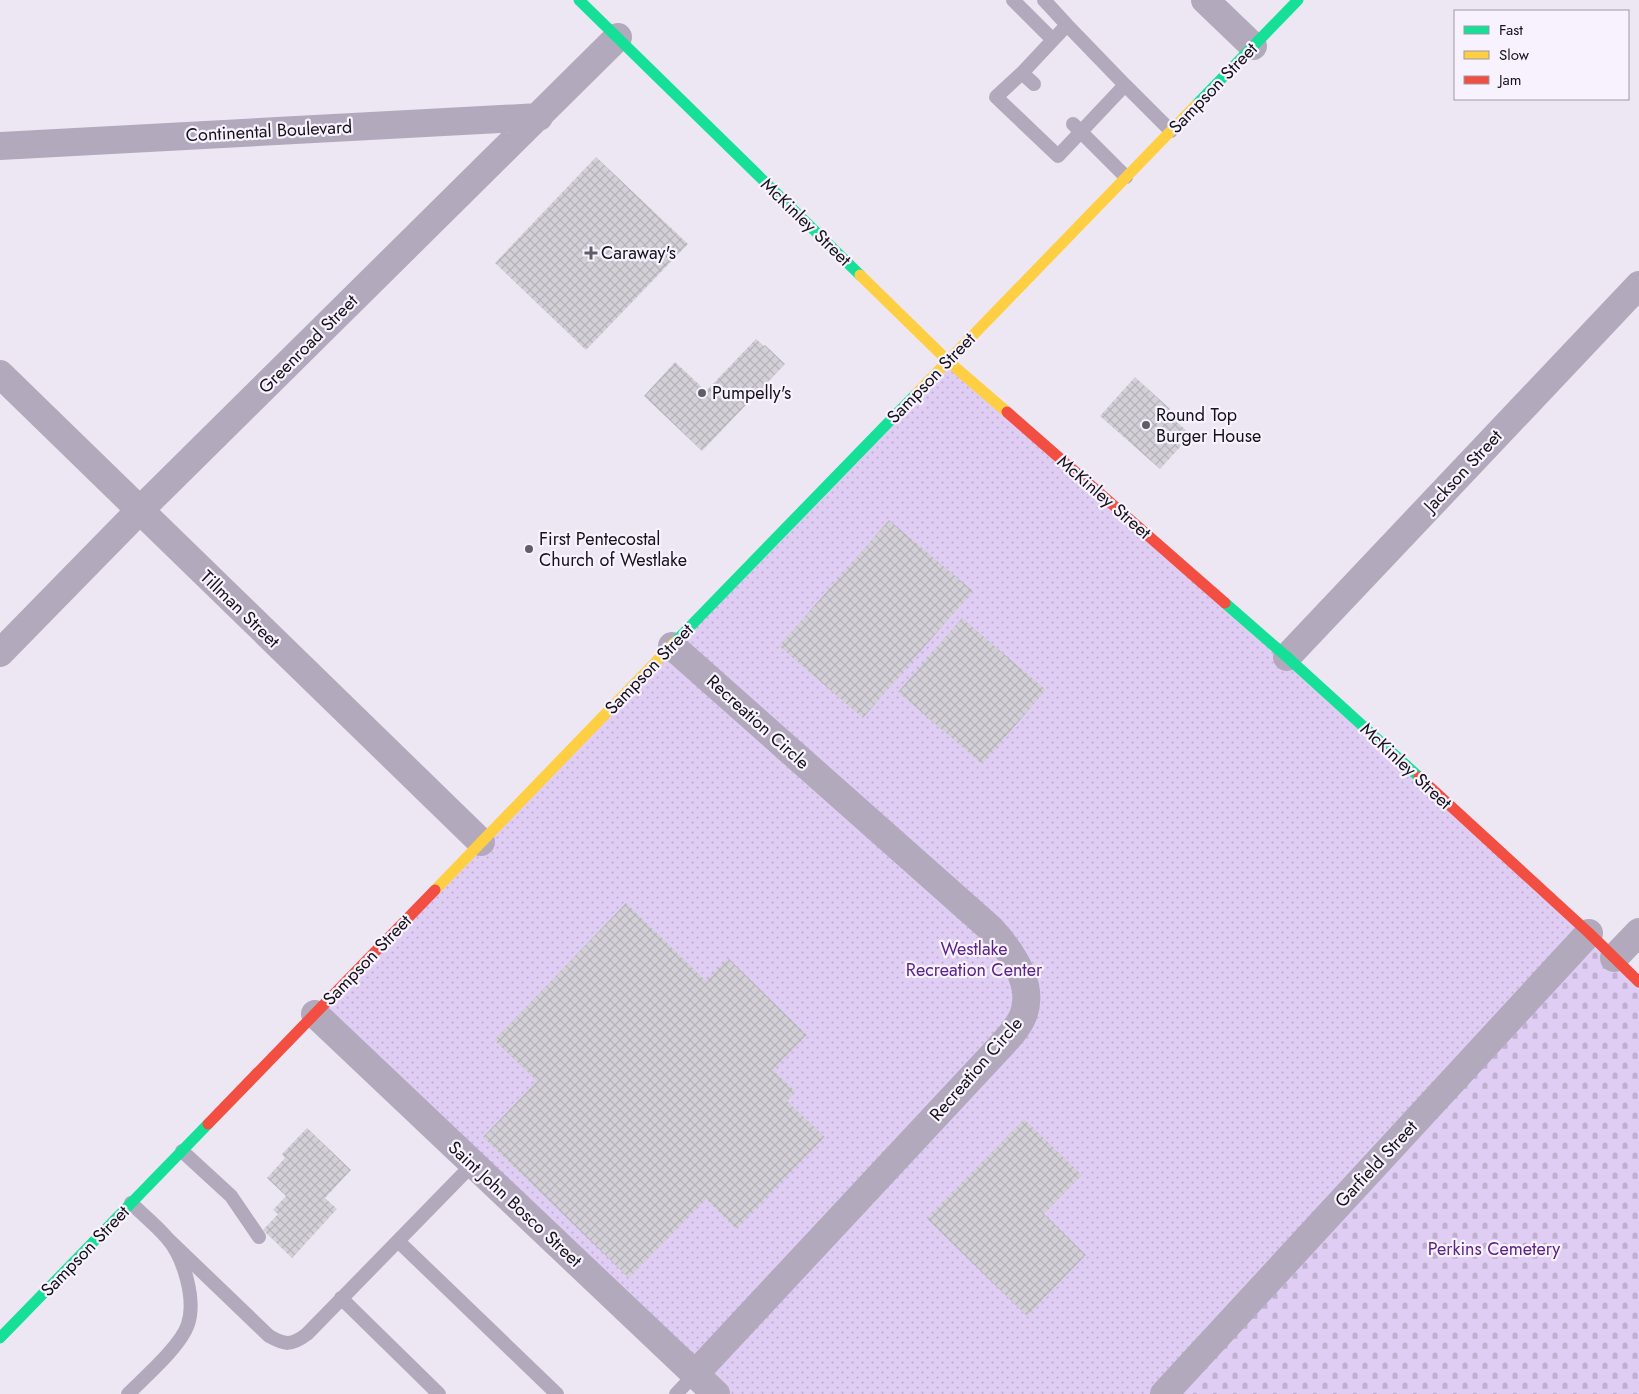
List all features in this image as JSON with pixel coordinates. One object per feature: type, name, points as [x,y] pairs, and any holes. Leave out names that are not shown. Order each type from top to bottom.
[{"type":"main road","name":"McKinley Street","points":[[579,0],[948,361],[1287,657],[1589,933],[1639,982]]},
{"type":"main road","name":"Sampson Street","points":[[0,1338],[1298,0]]},
{"type":"street","points":[[1205,0],[1253,46]]},
{"type":"street","name":"Greenroad Street","points":[[0,652],[139,511],[618,37]]},
{"type":"street","name":"Continental Boulevard","points":[[0,146],[539,117]]},
{"type":"street","name":"Jackson Street","points":[[1287,657],[1639,285]]},
{"type":"street","name":"Tillman Street","points":[[0,374],[481,842]]},
{"type":"street","name":"Recreation Circle","points":[[672,646],[991,929],[1005,944],[1015,960],[1024,987],[1026,1002],[1024,1015],[1004,1042],[695,1374]]},
{"type":"street","points":[[1614,958],[1639,932]]},
{"type":"street","name":"Garfield Street","points":[[1164,1394],[1589,933]]},
{"type":"street","name":"Saint John Bosco Street","points":[[315,1014],[716,1394]]},
{"type":"lane","points":[[1013,0],[1053,40]]},
{"type":"lane","points":[[1044,0],[1172,131]]},
{"type":"lane","points":[[1067,25],[996,98],[1058,156],[1077,128],[1125,85]]},
{"type":"lane","points":[[1022,73],[1034,84]]},
{"type":"lane","points":[[1077,128],[1126,177]]},
{"type":"lane","points":[[182,1151],[231,1196],[259,1237]]},
{"type":"lane","points":[[131,1203],[269,1336],[279,1342],[288,1344],[297,1341],[306,1334],[473,1164]]},
{"type":"lane","points":[[128,1394],[175,1346],[188,1325],[191,1298],[184,1269],[168,1239]]},
{"type":"lane","points":[[398,1241],[557,1394]]},
{"type":"lane","points":[[341,1298],[439,1394]]},
{"type":"lane","points":[[676,1394],[695,1374]]},
{"type":"green space","name":"Westlake Recreation Center","points":[[948,361],[1589,933],[1164,1394],[716,1394],[315,1014]]},
{"type":"green space","name":"Perkins Cemetery","points":[[1589,933],[1639,982],[1639,1394],[1164,1394]]},
{"type":"building","name":"Caraway's","points":[[596,157],[688,244],[586,350],[495,263]]},
{"type":"building","name":"Pumpelly's","points":[[756,339],[785,364],[702,451],[644,396],[675,362],[706,391]]},
{"type":"building","name":"Round Top Burger House","points":[[1135,377],[1170,409],[1167,413],[1191,435],[1160,469],[1100,416]]},
{"type":"building","points":[[889,520],[973,591],[863,718],[779,646]]},
{"type":"building","points":[[962,618],[1046,690],[982,764],[898,692]]},
{"type":"building","points":[[626,903],[706,981],[728,958],[807,1035],[773,1070],[796,1092],[787,1101],[825,1137],[736,1229],[706,1199],[629,1278],[483,1137],[537,1081],[494,1040]]},
{"type":"building","points":[[1024,1119],[1082,1175],[1044,1214],[1086,1255],[1027,1316],[927,1219]]},
{"type":"building","points":[[307,1128],[351,1170],[325,1198],[337,1209],[292,1258],[263,1230],[278,1214],[273,1210],[286,1196],[267,1178],[285,1158],[282,1154]]},
{"type":"traffic: fast","points":[[579,0],[860,275]]},
{"type":"traffic: fast","points":[[1196,105],[1298,0]]},
{"type":"traffic: fast","points":[[675,642],[916,394]]},
{"type":"traffic: fast","points":[[1225,603],[1419,777]]},
{"type":"traffic: fast","points":[[0,1338],[208,1124]]},
{"type":"traffic: slow","points":[[916,394],[1196,105]]},
{"type":"traffic: slow","points":[[860,275],[948,361],[1007,412]]},
{"type":"traffic: slow","points":[[435,890],[675,642]]},
{"type":"traffic: jam","points":[[1007,412],[1225,603]]},
{"type":"traffic: jam","points":[[1419,777],[1589,933],[1639,982]]},
{"type":"traffic: jam","points":[[208,1124],[435,890]]},
{"type":"place","name":"Caraway's","points":[[591,253]]},
{"type":"place","name":"Pumpelly's","points":[[702,393]]},
{"type":"place","name":"Round Top Burger House","points":[[1146,425]]},
{"type":"place","name":"First Pentecostal Church of Westlake","points":[[529,549]]}]
